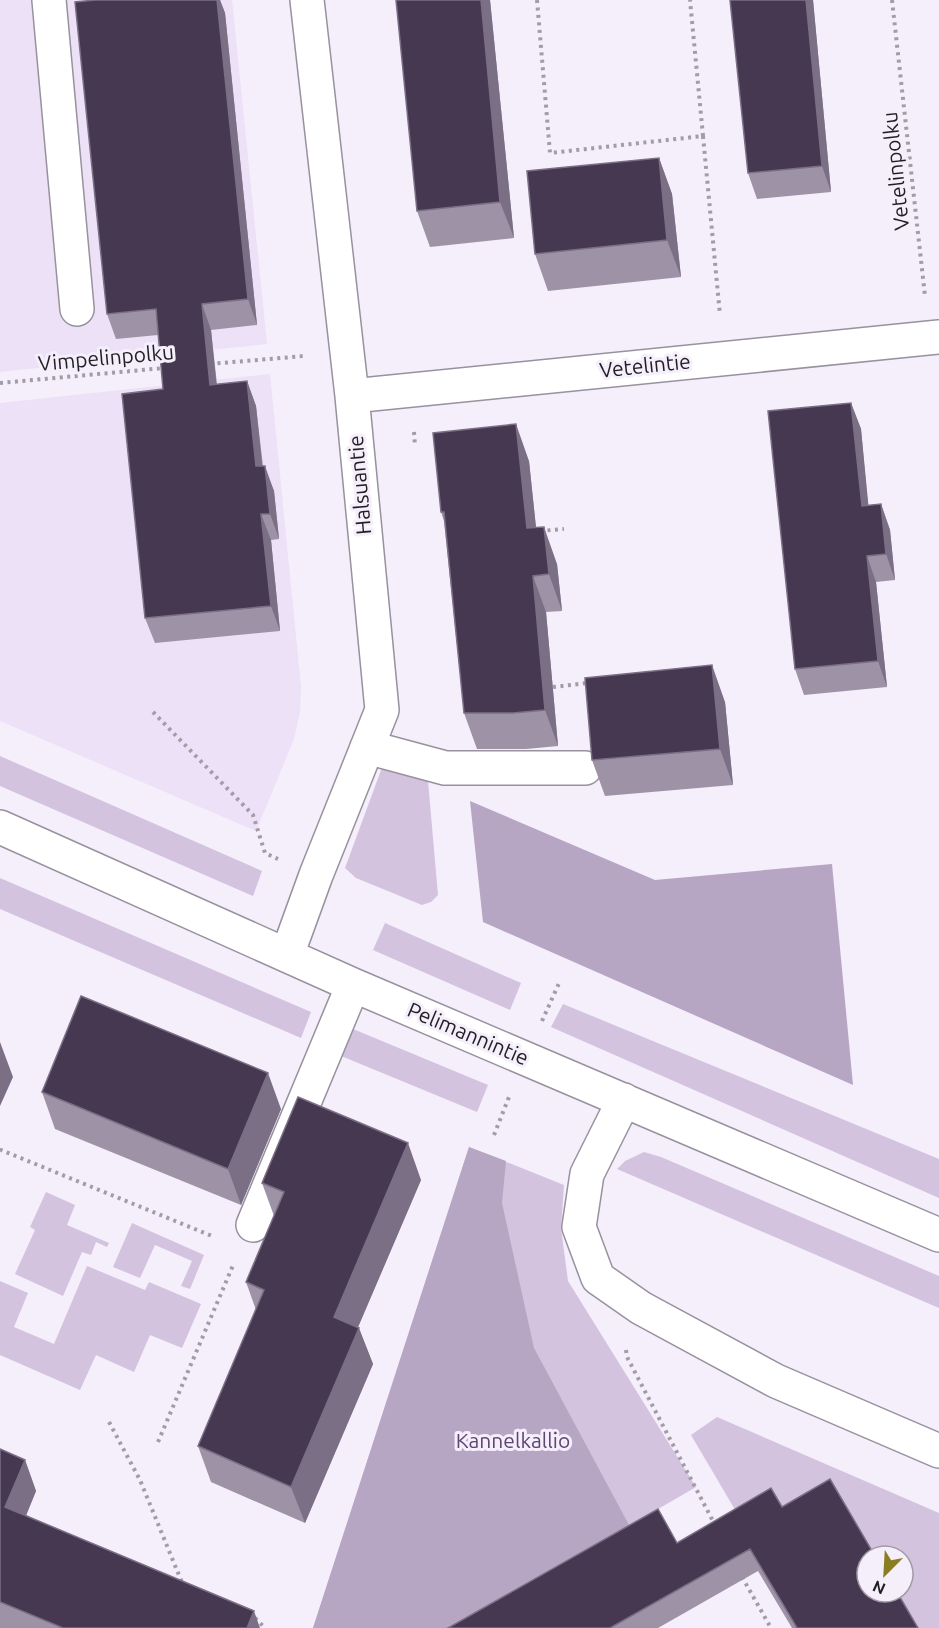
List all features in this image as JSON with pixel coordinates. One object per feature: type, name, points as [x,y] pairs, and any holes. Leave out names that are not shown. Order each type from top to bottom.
[{"type":"street","points":[[49,0],[77,309]]},
{"type":"street","name":"Halsuantie","points":[[287,955],[316,875],[382,710],[352,396],[307,0]]},
{"type":"street","name":"Vetelintie","points":[[352,396],[935,338]]},
{"type":"street","points":[[367,747],[445,768],[585,768]]},
{"type":"street","name":"Pelimannintie","points":[[0,827],[353,985],[939,1235]]},
{"type":"street","points":[[253,1225],[353,985]]},
{"type":"street","points":[[624,1100],[587,1174],[579,1227],[598,1278],[641,1308],[776,1381],[939,1451]]},
{"type":"path","points":[[537,0],[550,153],[703,136]]},
{"type":"path","points":[[690,0],[720,315]]},
{"type":"path","name":"Vetelinpolku","points":[[892,0],[935,338]]},
{"type":"path","name":"Vimpelinpolku","points":[[202,365],[286,357]]},
{"type":"path","name":"Vimpelinpolku","points":[[0,383],[167,368]]},
{"type":"path","points":[[536,531],[564,529]]},
{"type":"path","points":[[553,687],[588,683]]},
{"type":"path","points":[[153,712],[253,815],[265,853]]},
{"type":"path","points":[[0,1151],[1,1149],[219,1239]]},
{"type":"path","points":[[158,1442],[236,1259]]},
{"type":"path","points":[[625,1347],[627,1357],[718,1532]]},
{"type":"path","points":[[109,1422],[140,1480],[183,1586],[193,1590]]},
{"type":"path","points":[[740,1573],[771,1628]]},
{"type":"path","points":[[254,1617],[265,1628]]},
{"type":"shaded area","points":[[0,0],[232,0],[267,344],[0,372]]},
{"type":"shaded area","points":[[270,374],[301,687],[300,712],[294,739],[256,831],[0,721],[0,403]]},
{"type":"green space","points":[[0,756],[262,871],[253,896],[0,786]]},
{"type":"green space","points":[[384,762],[428,781],[438,895],[431,902],[422,905],[356,878],[345,868]]},
{"type":"green space","points":[[470,801],[655,880],[832,864],[853,1085],[483,922]]},
{"type":"green space","points":[[0,878],[311,1012],[301,1038],[0,909]]},
{"type":"green space","points":[[385,923],[521,983],[510,1010],[373,950]]},
{"type":"green space","points":[[563,1004],[939,1159],[939,1198],[551,1027]]},
{"type":"green space","points":[[341,1024],[488,1085],[477,1112],[329,1051]]},
{"type":"green space","name":"Kannelkallio","points":[[469,1147],[564,1185],[561,1228],[568,1281],[696,1487],[453,1628],[313,1628]]},
{"type":"green space","name":"Kannelkallio","points":[[469,1147],[506,1161],[502,1203],[534,1348],[629,1525],[453,1628],[313,1628]]},
{"type":"green space","points":[[644,1152],[661,1157],[939,1276],[939,1308],[617,1169],[625,1161]]},
{"type":"green space","points":[[46,1192],[75,1205],[67,1225],[109,1243],[107,1247],[96,1242],[91,1255],[82,1252],[63,1296],[15,1274],[35,1230],[30,1227]]},
{"type":"green space","points":[[132,1223],[204,1255],[190,1289],[181,1286],[192,1261],[155,1245],[140,1278],[113,1267]]},
{"type":"green space","points":[[87,1266],[145,1290],[149,1282],[201,1304],[182,1348],[150,1335],[134,1372],[96,1355],[80,1390],[0,1355],[0,1281],[28,1293],[14,1327],[54,1344]]},
{"type":"green space","points":[[717,1417],[939,1513],[939,1628],[913,1628],[899,1604],[915,1604],[915,1544],[855,1544],[855,1553],[747,1530],[691,1435]]},
{"type":"building","points":[[217,0],[248,299],[202,304],[210,385],[247,381],[256,466],[265,466],[270,514],[261,514],[271,606],[145,618],[122,394],[163,389],[156,309],[107,314],[75,2]]},
{"type":"building","points":[[396,0],[481,0],[500,202],[417,211]]},
{"type":"building","points":[[730,0],[806,0],[822,166],[748,173]]},
{"type":"building","points":[[659,158],[667,240],[535,254],[527,171]]},
{"type":"building","points":[[851,403],[862,506],[881,504],[886,554],[867,556],[878,661],[795,669],[768,411]]},
{"type":"building","points":[[516,424],[527,528],[544,527],[549,574],[533,576],[545,710],[513,713],[464,713],[444,512],[441,512],[433,433]]},
{"type":"building","points":[[712,665],[720,749],[592,760],[585,678]]},
{"type":"building","points":[[81,996],[268,1073],[228,1169],[42,1092]]},
{"type":"building","points":[[298,1097],[408,1143],[334,1317],[359,1328],[291,1487],[198,1446],[264,1290],[246,1282],[284,1192],[262,1183]]},
{"type":"building","points":[[0,1449],[25,1460],[5,1507],[254,1611],[247,1628],[63,1628],[0,1602]]},
{"type":"building","points":[[830,1479],[868,1544],[855,1544],[855,1604],[904,1604],[918,1628],[797,1628],[750,1549],[610,1628],[448,1628],[658,1509],[677,1543],[771,1488],[782,1507]]}]
